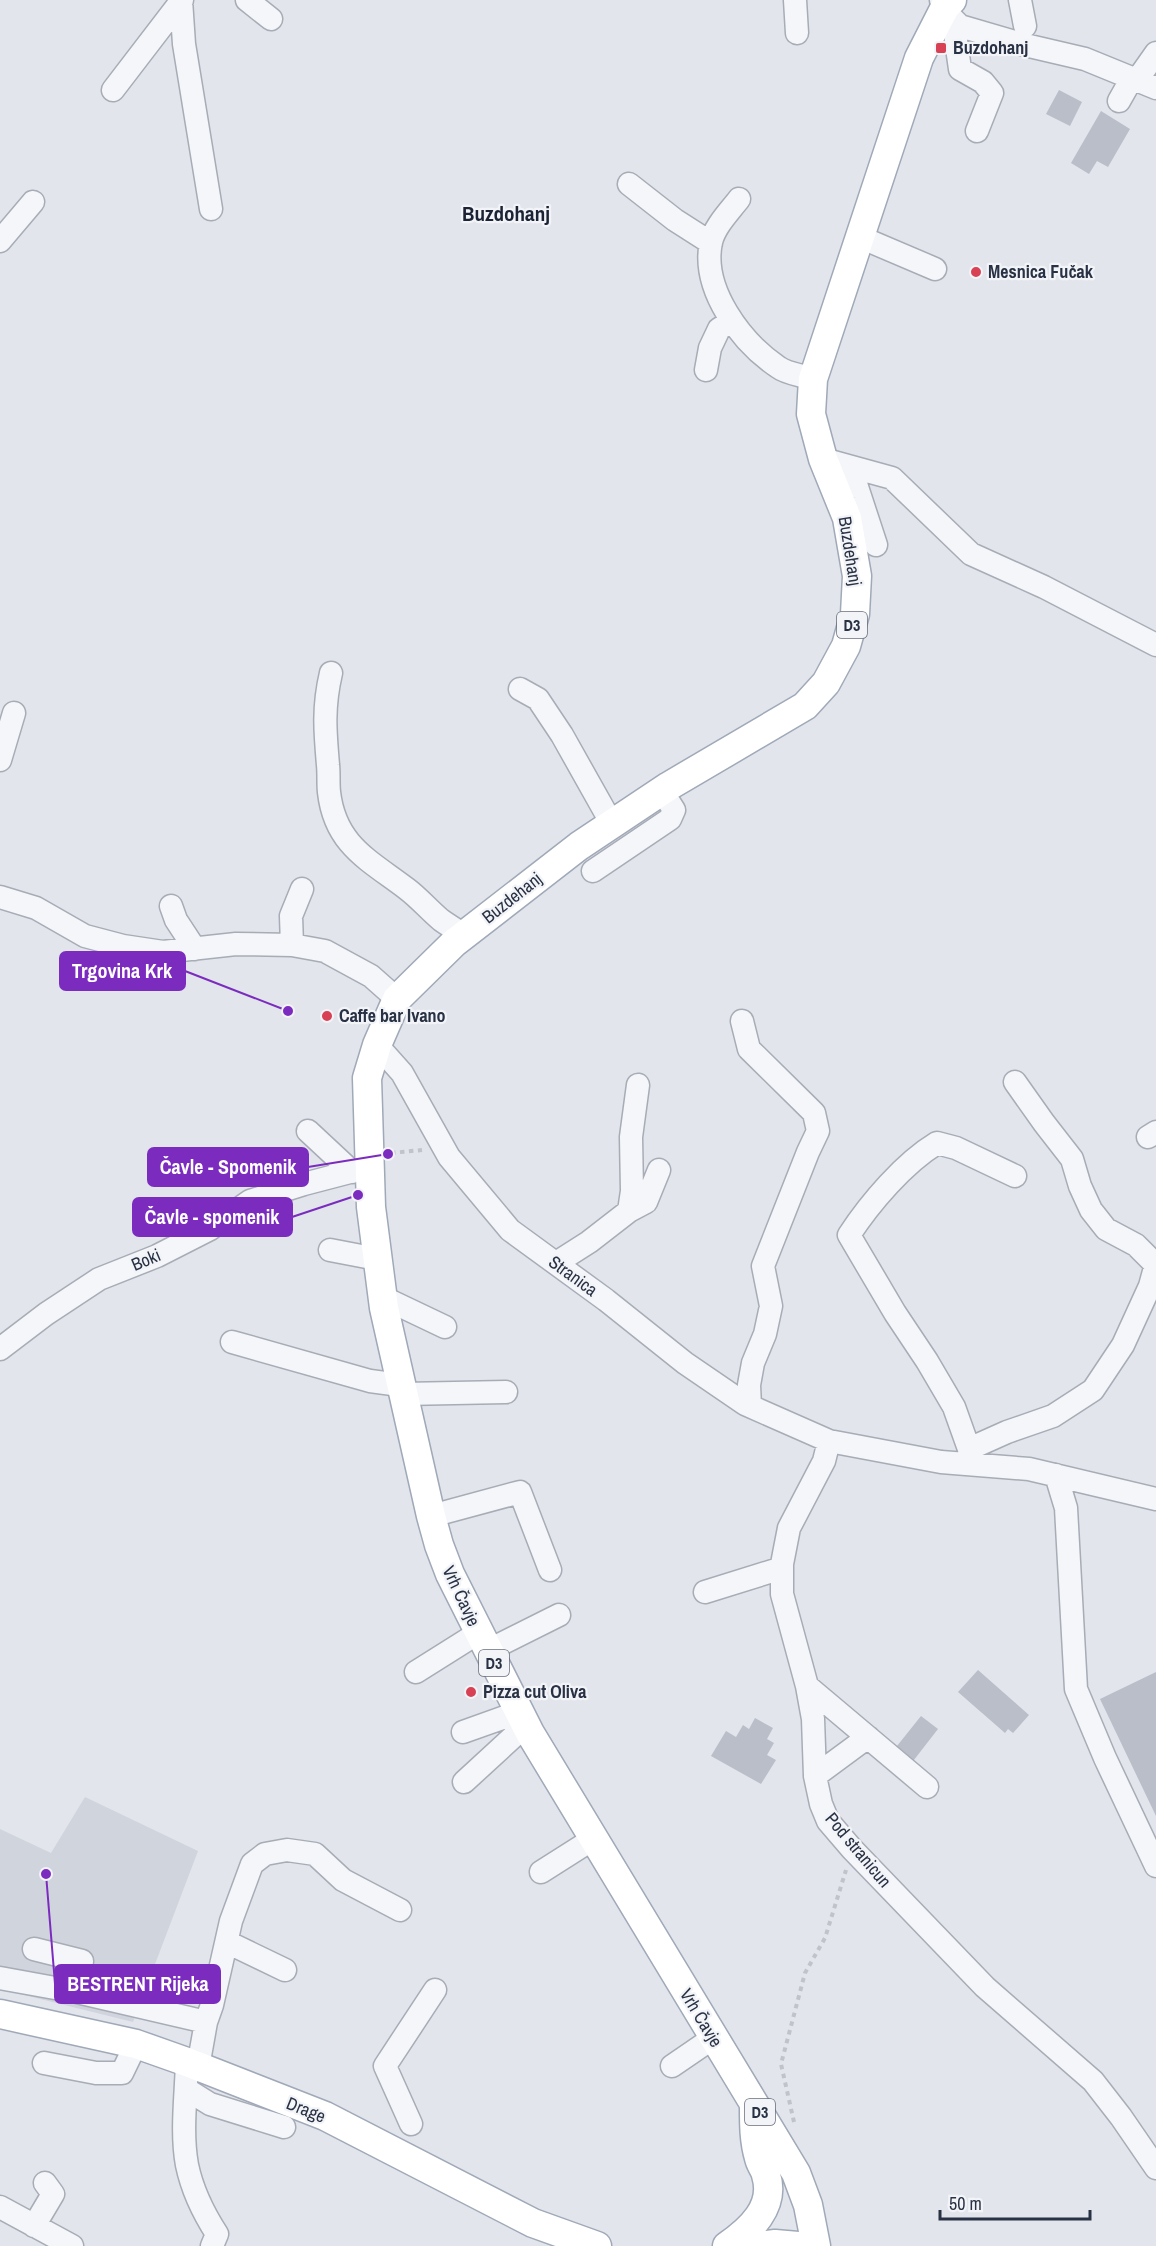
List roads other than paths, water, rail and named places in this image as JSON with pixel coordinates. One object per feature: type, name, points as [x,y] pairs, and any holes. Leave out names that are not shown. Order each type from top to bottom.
[{"type":"main road","name":"Buzdehanj","points":[[377,1045],[397,999],[423,971],[464,935],[579,846],[662,790],[805,706],[826,683],[846,646],[855,614],[857,576],[847,518],[828,471],[811,414],[813,379],[919,58],[948,7]]},
{"type":"main road","name":"Vrh Čavje","points":[[377,1045],[367,1078],[371,1208],[377,1259],[382,1297],[401,1389],[439,1545],[450,1574],[483,1642],[523,1718],[593,1839],[786,2157],[804,2192],[816,2246]]},
{"type":"main road","name":"Drage","points":[[0,2014],[136,2044],[190,2073],[325,2116],[533,2223],[597,2246]]},
{"type":"main road","points":[[727,2246],[745,2233],[767,2203],[766,2175],[759,2160],[754,2134],[754,2102]]},
{"type":"main road","points":[[758,2246],[775,2244],[798,2246]]},
{"type":"street","points":[[113,90],[182,0]]},
{"type":"street","points":[[182,0],[184,44],[212,209]]},
{"type":"street","points":[[247,0],[271,19]]},
{"type":"street","points":[[795,0],[797,33]]},
{"type":"street","points":[[1020,0],[1025,26]]},
{"type":"street","points":[[948,7],[960,26],[1003,39],[1085,71],[1142,82]]},
{"type":"street","points":[[948,7],[960,69],[983,82],[992,93],[977,131]]},
{"type":"street","points":[[1119,101],[1142,82],[1156,53]]},
{"type":"street","points":[[629,184],[675,220],[711,243]]},
{"type":"street","points":[[739,199],[716,230],[711,243],[712,282],[732,321],[753,346],[779,369],[813,379]]},
{"type":"street","points":[[0,241],[33,202]]},
{"type":"street","points":[[860,237],[935,269]]},
{"type":"street","points":[[706,370],[710,348],[719,329],[732,321]]},
{"type":"street","points":[[828,471],[857,487],[876,545]]},
{"type":"street","points":[[828,471],[892,478],[971,554],[1044,587],[1156,645]]},
{"type":"street","points":[[331,673],[325,698],[324,735],[329,793],[336,821],[347,841],[362,857],[409,890],[442,920],[464,935]]},
{"type":"street","points":[[520,688],[538,699],[562,735],[612,824]]},
{"type":"street","points":[[0,760],[14,713]]},
{"type":"street","points":[[593,871],[670,819],[674,810],[662,790]]},
{"type":"street","points":[[292,945],[291,916],[302,889]]},
{"type":"street","points":[[0,897],[36,908],[85,936],[123,946],[163,952],[236,944],[292,945],[325,951],[371,976],[397,999]]},
{"type":"street","points":[[171,906],[176,920],[195,949]]},
{"type":"street","points":[[742,1021],[749,1049],[814,1113],[818,1131],[763,1266],[771,1306],[765,1334],[753,1363],[749,1386],[750,1406]]},
{"type":"street","name":"Stranica","points":[[377,1045],[402,1073],[449,1157],[510,1230],[606,1300],[685,1363],[750,1406],[829,1441],[940,1462],[973,1457],[1156,1499]]},
{"type":"street","points":[[1015,1082],[1072,1159],[1090,1210],[1106,1229],[1136,1245],[1156,1264],[1150,1286],[1123,1345],[1093,1390],[1053,1416],[1007,1432],[973,1457],[954,1407],[849,1235],[863,1214],[886,1189],[922,1152],[936,1143],[956,1148],[1015,1176]]},
{"type":"street","points":[[629,1211],[632,1191],[632,1137],[638,1085]]},
{"type":"street","points":[[308,1131],[371,1164]]},
{"type":"street","name":"Boki","points":[[0,1349],[46,1314],[99,1279],[157,1256],[210,1229],[250,1201],[371,1164]]},
{"type":"street","points":[[556,1263],[589,1242],[629,1211],[646,1202],[659,1170]]},
{"type":"street","points":[[330,1250],[377,1259]]},
{"type":"street","points":[[382,1297],[445,1327]]},
{"type":"street","points":[[232,1342],[401,1389],[506,1392]]},
{"type":"street","name":"Pod stranicun","points":[[829,1441],[824,1461],[789,1528],[782,1568],[782,1594],[807,1686],[813,1719],[815,1776],[821,1804],[828,1821],[852,1849],[985,1987],[1093,2081],[1156,2168]]},
{"type":"street","points":[[1056,1475],[1066,1508],[1076,1689],[1105,1758],[1156,1866]]},
{"type":"street","points":[[431,1516],[520,1492],[550,1570]]},
{"type":"street","points":[[705,1592],[782,1568]]},
{"type":"street","points":[[416,1672],[483,1642],[559,1615]]},
{"type":"street","points":[[807,1686],[927,1786]]},
{"type":"street","points":[[462,1732],[523,1718]]},
{"type":"street","points":[[464,1782],[523,1718]]},
{"type":"street","points":[[815,1776],[868,1737]]},
{"type":"street","points":[[541,1872],[593,1839]]},
{"type":"street","points":[[212,2246],[217,2234],[207,2219],[187,2165],[185,2138],[190,2073],[228,1942],[231,1921],[252,1864],[265,1854],[287,1850],[315,1854],[343,1880],[400,1910]]},
{"type":"street","points":[[228,1942],[285,1970]]},
{"type":"street","points":[[34,1949],[82,1961],[77,1992]]},
{"type":"street","points":[[0,1978],[77,1992],[206,2022]]},
{"type":"street","points":[[411,2124],[385,2066],[435,1990]]},
{"type":"street","points":[[672,2066],[713,2038]]},
{"type":"street","points":[[44,2062],[96,2073],[122,2073],[136,2044]]},
{"type":"street","points":[[190,2073],[210,2104],[284,2127]]},
{"type":"street","points":[[34,2226],[53,2194],[45,2183]]},
{"type":"street","points":[[0,2207],[72,2246]]},
{"type":"place","name":"Buzdohanj","points":[[941,48]]},
{"type":"place","name":"Mesnica Fučak","points":[[976,272]]},
{"type":"place","name":"Trgovina Krk","points":[[288,1011]]},
{"type":"place","name":"Caffe bar Ivano","points":[[327,1016]]},
{"type":"place","name":"Čavle - Spomenik","points":[[388,1154]]},
{"type":"place","name":"Čavle - spomenik","points":[[358,1195]]},
{"type":"place","name":"Pizza cut Oliva","points":[[471,1692]]},
{"type":"place","name":"BESTRENT Rijeka","points":[[46,1874]]},
{"type":"district","name":"Buzdohanj","points":[[506,214]]}]
